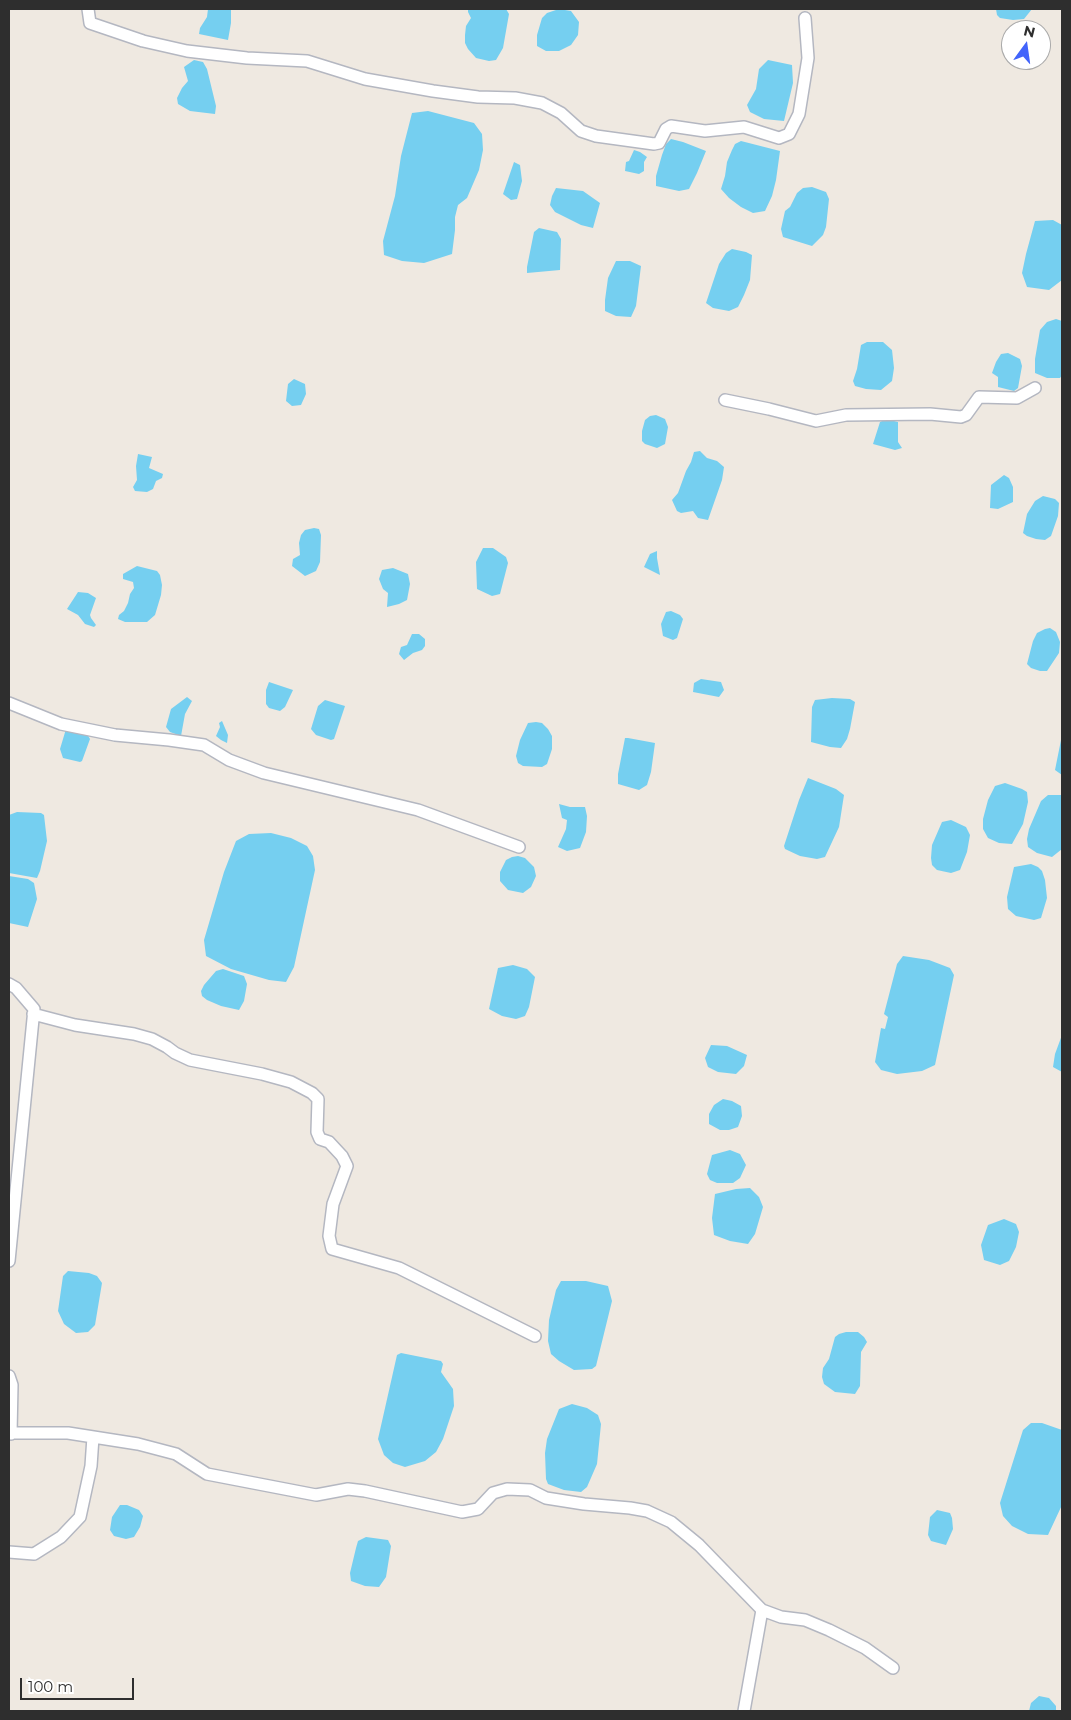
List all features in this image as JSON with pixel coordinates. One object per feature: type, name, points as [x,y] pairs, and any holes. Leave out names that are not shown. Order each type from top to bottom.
[{"type":"street","points":[[88,9],[90,23],[144,41],[188,51],[247,58],[307,61],[365,79],[433,91],[478,97],[515,98],[542,103],[561,113],[580,131],[596,136],[654,144],[659,143],[666,129],[672,126],[705,131],[744,127],[779,138],[789,134],[799,114],[808,58],[805,18]]},
{"type":"street","points":[[726,400],[816,421],[846,415],[930,414],[961,417],[966,416],[979,397],[1017,398],[1035,388]]},
{"type":"street","points":[[9,703],[61,724],[115,735],[204,745],[229,760],[264,773],[418,810],[519,847]]},
{"type":"street","points":[[9,984],[16,988],[34,1009],[9,1261]]},
{"type":"street","points":[[33,1014],[68,1024],[134,1034],[152,1039],[190,1060],[262,1074],[291,1082],[312,1093],[318,1099],[317,1132],[320,1139],[329,1142],[342,1156],[347,1166],[333,1204],[329,1236],[332,1249],[399,1268],[535,1336]]},
{"type":"street","points":[[9,1376],[12,1385],[10,1434],[68,1433],[138,1444],[176,1454],[213,1476],[316,1495],[348,1489],[462,1512],[478,1509],[493,1492],[514,1489],[530,1490],[546,1498],[647,1511],[671,1522],[699,1546],[762,1610],[781,1616],[805,1620],[829,1630],[864,1648],[893,1668]]},
{"type":"street","points":[[9,1552],[34,1554],[61,1537],[80,1517],[91,1466],[93,1437]]},
{"type":"street","points":[[744,1711],[762,1610]]},
{"type":"water","points":[[208,9],[231,9],[228,40],[199,34],[200,28],[207,17]]},
{"type":"water","points":[[468,9],[506,9],[509,14],[503,48],[496,60],[489,61],[476,58],[468,49],[465,43],[465,35],[466,26],[471,18]]},
{"type":"water","points":[[559,9],[571,11],[579,22],[578,35],[571,45],[559,51],[546,51],[537,46],[537,35],[542,18],[547,13]]},
{"type":"water","points":[[996,9],[1032,9],[1024,19],[1013,20],[1000,18],[997,15]]},
{"type":"water","points":[[194,60],[203,62],[207,69],[216,106],[215,114],[190,111],[178,104],[177,98],[188,81],[184,67]]},
{"type":"water","points":[[768,60],[792,65],[793,83],[784,121],[764,119],[750,112],[747,105],[756,89],[759,69]]},
{"type":"water","points":[[428,111],[474,123],[482,134],[483,150],[479,170],[467,198],[458,205],[455,217],[452,254],[424,263],[402,261],[384,255],[383,241],[395,196],[401,156],[412,113]]},
{"type":"water","points":[[671,139],[706,151],[689,189],[679,191],[656,186],[656,176],[662,155],[666,144]]},
{"type":"water","points":[[741,141],[780,151],[772,196],[765,211],[753,213],[741,207],[721,189],[727,162],[735,144]]},
{"type":"water","points":[[634,150],[647,157],[644,162],[644,171],[639,174],[625,171],[626,162],[629,161]]},
{"type":"water","points":[[514,162],[520,165],[522,181],[517,199],[511,200],[503,194]]},
{"type":"water","points":[[812,187],[826,192],[829,199],[826,227],[823,235],[812,246],[783,237],[781,229],[785,211],[790,207],[797,193],[803,188]]},
{"type":"water","points":[[556,188],[583,191],[600,203],[593,228],[581,225],[555,212],[550,205]]},
{"type":"water","points":[[1053,220],[1062,225],[1062,280],[1049,290],[1027,287],[1022,273],[1035,221]]},
{"type":"water","points":[[539,228],[557,232],[561,239],[560,270],[527,273],[534,232]]},
{"type":"water","points":[[732,249],[752,255],[750,280],[744,295],[738,307],[729,311],[713,308],[706,303],[719,264],[726,253]]},
{"type":"water","points":[[616,261],[630,261],[641,266],[636,306],[631,317],[616,316],[605,311],[608,278]]},
{"type":"water","points":[[1056,319],[1062,321],[1062,375],[1060,378],[1047,378],[1035,373],[1035,359],[1040,330],[1047,322]]},
{"type":"water","points":[[867,342],[883,342],[892,350],[894,368],[892,381],[881,390],[855,386],[853,381],[861,345]]},
{"type":"water","points":[[1008,353],[1020,359],[1022,366],[1018,388],[1014,391],[998,387],[998,377],[992,373],[1001,354]]},
{"type":"water","points":[[294,379],[305,384],[306,394],[301,405],[292,406],[286,401],[288,384]]},
{"type":"water","points":[[656,415],[665,419],[668,427],[665,444],[657,448],[642,441],[645,420],[650,416]]},
{"type":"water","points":[[886,419],[898,422],[898,442],[902,448],[895,450],[873,444],[880,422]]},
{"type":"water","points":[[700,451],[707,458],[717,461],[724,467],[722,480],[708,520],[698,518],[693,511],[681,513],[677,511],[672,500],[678,493],[694,452]]},
{"type":"water","points":[[138,454],[152,457],[149,468],[163,474],[162,478],[156,481],[153,489],[147,492],[135,491],[133,487],[137,480],[136,466]]},
{"type":"water","points":[[1004,475],[1009,478],[1013,487],[1013,502],[998,509],[990,508],[991,485]]},
{"type":"water","points":[[1043,496],[1055,499],[1059,503],[1058,516],[1051,536],[1045,540],[1036,539],[1023,533],[1027,514],[1035,501]]},
{"type":"water","points":[[319,529],[321,535],[320,562],[316,571],[305,576],[292,566],[293,559],[300,555],[299,543],[301,535],[305,530]]},
{"type":"water","points":[[483,548],[493,548],[506,557],[508,563],[500,594],[492,596],[477,589],[476,562]]},
{"type":"water","points":[[657,551],[660,575],[644,567],[650,554]]},
{"type":"water","points":[[137,566],[157,571],[162,585],[161,595],[155,615],[147,622],[125,622],[118,619],[119,615],[124,611],[134,588],[133,582],[123,579],[123,574]]},
{"type":"water","points":[[393,568],[408,574],[410,584],[407,600],[387,607],[388,593],[383,589],[379,579],[382,570]]},
{"type":"water","points":[[78,592],[88,593],[96,598],[90,615],[96,625],[94,627],[85,624],[78,615],[67,609]]},
{"type":"water","points":[[671,611],[680,615],[683,619],[677,638],[673,640],[663,636],[661,624],[666,612]]},
{"type":"water","points":[[1050,628],[1056,632],[1060,642],[1059,653],[1047,671],[1031,668],[1027,664],[1033,641],[1037,633]]},
{"type":"water","points":[[412,634],[419,634],[425,639],[425,646],[422,650],[413,653],[404,660],[399,654],[401,647],[407,645]]},
{"type":"water","points":[[701,679],[721,682],[724,690],[719,697],[693,692],[694,683]]},
{"type":"water","points":[[269,682],[293,690],[285,707],[280,711],[269,708],[266,704],[266,690]]},
{"type":"water","points":[[187,697],[192,701],[185,714],[181,736],[170,732],[166,727],[171,709]]},
{"type":"water","points":[[832,698],[850,699],[855,702],[847,739],[841,748],[811,742],[812,707],[815,700]]},
{"type":"water","points":[[325,700],[345,706],[334,739],[331,740],[316,735],[311,729],[318,706]]},
{"type":"water","points":[[222,721],[228,735],[227,743],[216,736],[220,727],[219,723]]},
{"type":"water","points":[[528,723],[542,723],[548,729],[552,736],[552,749],[547,764],[542,767],[523,766],[518,763],[516,756],[520,740]]},
{"type":"water","points":[[66,729],[87,734],[90,739],[80,762],[63,758],[60,749]]},
{"type":"water","points":[[1062,735],[1062,775],[1055,770]]},
{"type":"water","points":[[625,738],[655,743],[647,785],[639,790],[618,784],[618,774]]},
{"type":"water","points":[[808,778],[836,789],[844,795],[839,827],[825,857],[817,859],[800,856],[785,849],[784,846]]},
{"type":"water","points":[[1005,783],[1027,792],[1028,802],[1023,824],[1012,844],[999,843],[988,838],[983,829],[983,819],[988,800],[995,786]]},
{"type":"water","points":[[1048,795],[1062,795],[1062,849],[1052,857],[1037,853],[1028,847],[1027,839],[1029,829],[1041,801]]},
{"type":"water","points":[[559,804],[570,807],[585,807],[587,816],[586,832],[580,848],[567,851],[558,847],[566,829],[567,820],[562,818]]},
{"type":"water","points":[[17,812],[41,813],[44,815],[47,841],[37,878],[9,873],[9,815]]},
{"type":"water","points":[[951,820],[966,827],[970,835],[967,852],[960,870],[951,873],[937,870],[932,865],[931,858],[932,845],[942,822]]},
{"type":"water","points":[[271,833],[291,838],[307,846],[313,856],[315,870],[294,967],[286,982],[269,980],[231,969],[206,956],[204,940],[224,872],[236,841],[249,834]]},
{"type":"water","points":[[518,856],[525,858],[534,867],[536,876],[531,887],[523,893],[508,890],[500,881],[500,872],[506,860]]},
{"type":"water","points":[[1031,864],[1042,871],[1047,898],[1041,918],[1034,920],[1016,916],[1008,909],[1007,897],[1014,867]]},
{"type":"water","points":[[9,876],[28,879],[34,883],[37,899],[28,927],[9,923]]},
{"type":"water","points":[[903,956],[929,960],[950,968],[954,975],[935,1065],[922,1071],[897,1074],[881,1070],[875,1062],[881,1028],[885,1029],[888,1017],[884,1014],[897,964]]},
{"type":"water","points":[[513,965],[527,969],[535,977],[529,1007],[525,1016],[516,1019],[502,1016],[489,1009],[498,968]]},
{"type":"water","points":[[223,969],[244,976],[247,984],[244,1001],[239,1010],[221,1006],[202,996],[201,991],[204,985],[216,971]]},
{"type":"water","points":[[1062,1035],[1062,1072],[1053,1067],[1055,1054]]},
{"type":"water","points":[[711,1045],[727,1046],[747,1055],[744,1066],[736,1074],[718,1072],[708,1067],[705,1058]]},
{"type":"water","points":[[723,1099],[741,1106],[742,1116],[738,1127],[720,1130],[709,1124],[709,1114],[714,1105]]},
{"type":"water","points":[[730,1150],[740,1154],[746,1165],[740,1178],[733,1183],[717,1183],[710,1180],[707,1174],[712,1155]]},
{"type":"water","points":[[750,1188],[759,1197],[763,1207],[755,1234],[748,1244],[730,1241],[714,1235],[712,1218],[715,1194]]},
{"type":"water","points":[[1004,1219],[1016,1224],[1019,1232],[1016,1247],[1009,1261],[1000,1265],[984,1260],[981,1245],[988,1225]]},
{"type":"water","points":[[68,1271],[89,1273],[97,1276],[102,1283],[95,1325],[88,1332],[76,1333],[64,1324],[58,1311],[63,1276]]},
{"type":"water","points":[[561,1281],[586,1281],[608,1286],[612,1301],[596,1366],[592,1369],[574,1370],[551,1354],[548,1341],[549,1320],[556,1290]]},
{"type":"water","points":[[846,1332],[858,1332],[867,1342],[861,1352],[860,1386],[855,1394],[835,1392],[824,1384],[822,1377],[823,1368],[829,1359],[835,1337]]},
{"type":"water","points":[[401,1353],[441,1361],[443,1364],[441,1372],[453,1389],[454,1406],[443,1439],[436,1452],[425,1461],[405,1467],[393,1463],[384,1455],[378,1439],[397,1355]]},
{"type":"water","points":[[572,1404],[587,1408],[598,1415],[601,1424],[597,1464],[587,1487],[581,1492],[564,1490],[548,1484],[546,1479],[545,1453],[547,1439],[559,1409]]},
{"type":"water","points":[[1031,1423],[1042,1423],[1062,1430],[1062,1505],[1048,1535],[1028,1534],[1012,1526],[1003,1516],[1000,1503],[1023,1430]]},
{"type":"water","points":[[120,1505],[127,1505],[139,1510],[143,1516],[140,1527],[134,1537],[126,1539],[114,1536],[110,1530],[112,1517]]},
{"type":"water","points":[[937,1510],[950,1513],[952,1518],[953,1529],[946,1545],[931,1541],[928,1535],[930,1517]]},
{"type":"water","points":[[366,1537],[388,1540],[391,1546],[386,1577],[379,1587],[365,1586],[351,1581],[350,1573],[358,1541]]},
{"type":"water","points":[[1039,1696],[1049,1698],[1056,1706],[1056,1711],[1029,1711],[1031,1703]]}]
